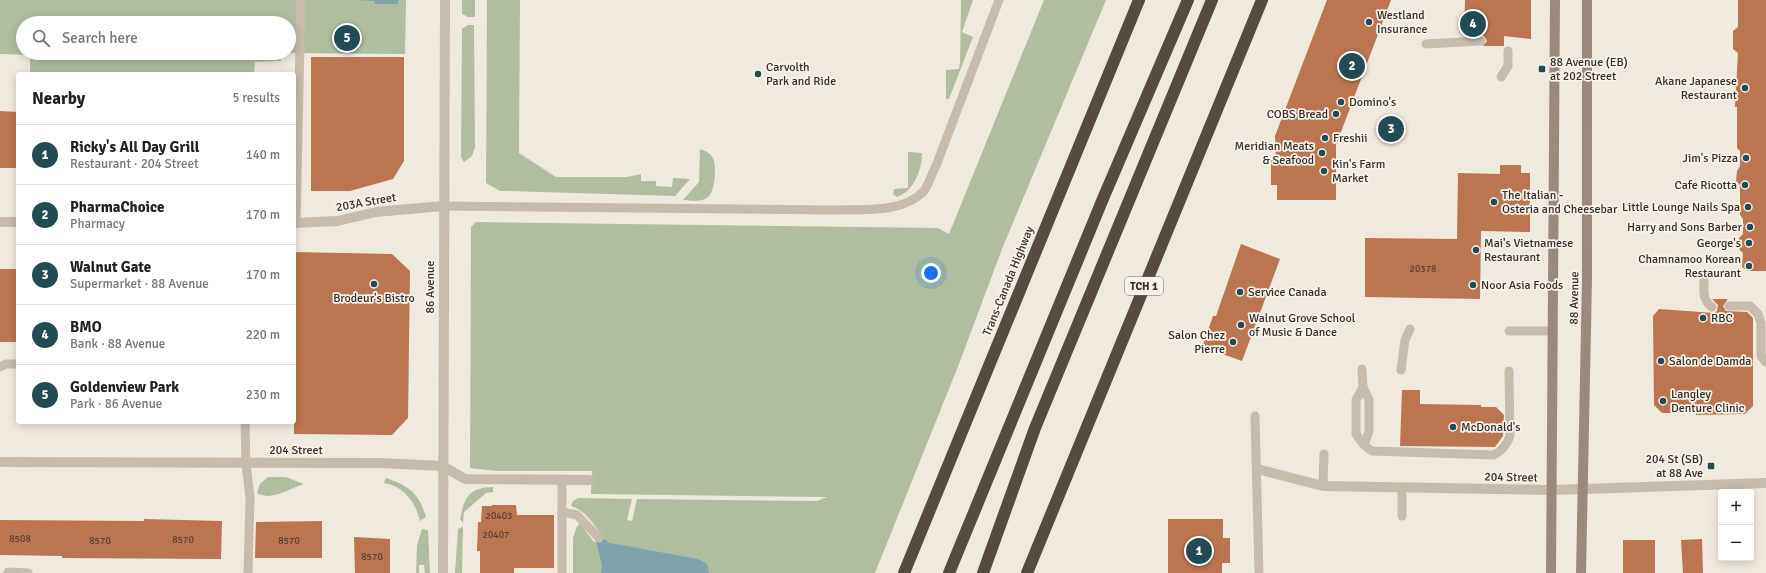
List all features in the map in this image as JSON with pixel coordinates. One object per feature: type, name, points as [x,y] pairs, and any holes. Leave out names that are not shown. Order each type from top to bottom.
[{"type":"highway","name":"Trans-Canada Highway","points":[[904,573],[1139,0]]},
{"type":"highway","points":[[949,573],[1102,201],[1188,0]]},
{"type":"highway","points":[[983,573],[1035,428],[1212,0]]},
{"type":"highway","name":"TCH 1","points":[[1027,573],[1262,0]]},
{"type":"main road","name":"88 Avenue","points":[[1551,573],[1555,0]]},
{"type":"main road","name":"88 Avenue","points":[[1581,573],[1587,278],[1587,0]]},
{"type":"street","name":"86 Avenue","points":[[443,573],[443,206],[445,0]]},
{"type":"street","name":"203A Street","points":[[296,223],[337,221],[376,212],[443,206]]},
{"type":"street","points":[[0,222],[16,222]]},
{"type":"street","name":"204 Street","points":[[0,462],[246,464],[379,463],[443,466],[465,479],[589,480]]},
{"type":"street","name":"204 Street","points":[[1258,469],[1324,486],[1582,490],[1766,483]]},
{"type":"lane","points":[[296,186],[301,0]]},
{"type":"lane","points":[[443,206],[832,210],[886,208],[908,201],[924,190],[936,166],[999,0]]},
{"type":"lane","points":[[1426,44],[1481,41]]},
{"type":"lane","points":[[1501,77],[1508,66],[1508,51]]},
{"type":"lane","points":[[1704,280],[1704,296],[1706,303],[1712,307]]},
{"type":"lane","points":[[1729,306],[1750,306],[1758,314],[1761,323],[1761,356],[1766,362]]},
{"type":"lane","points":[[1401,370],[1405,340],[1410,329]]},
{"type":"lane","points":[[1509,331],[1553,331]]},
{"type":"lane","points":[[0,366],[6,364],[16,364]]},
{"type":"lane","points":[[1362,369],[1363,387],[1369,400],[1369,432],[1364,445],[1372,451],[1494,454],[1499,452],[1508,442],[1510,436],[1509,371]]},
{"type":"lane","points":[[1255,416],[1258,469],[1259,573]]},
{"type":"lane","points":[[245,424],[246,464],[250,498],[248,573]]},
{"type":"lane","points":[[1324,454],[1324,486]]},
{"type":"lane","points":[[562,480],[562,573]]},
{"type":"lane","points":[[1402,488],[1402,516]]},
{"type":"lane","points":[[562,512],[577,515],[599,538]]},
{"type":"lane","points":[[6,572],[28,573]]},
{"type":"green space","points":[[0,0],[406,0],[405,54],[296,53],[296,16],[16,16],[16,55],[0,54]]},
{"type":"green space","points":[[462,0],[475,0],[475,17],[468,17],[462,14]]},
{"type":"green space","points":[[487,0],[520,0],[519,153],[556,177],[627,177],[641,174],[641,181],[656,181],[656,186],[672,187],[673,178],[690,179],[675,196],[500,191],[486,183]]},
{"type":"green space","points":[[961,0],[973,0],[962,32],[973,37],[949,99],[946,99],[946,70],[959,69]]},
{"type":"green space","points":[[1044,0],[1106,0],[1002,249],[959,364],[875,573],[573,573],[573,538],[577,526],[580,524],[594,542],[603,537],[593,523],[581,511],[571,506],[573,501],[578,498],[632,499],[627,520],[632,521],[637,499],[817,501],[827,497],[591,494],[592,471],[496,471],[470,468],[471,227],[476,222],[938,228],[949,234]]},
{"type":"green space","points":[[468,25],[474,25],[475,147],[472,156],[464,162],[461,157],[462,29]]},
{"type":"green space","points":[[30,60],[281,60],[255,62],[254,72],[30,72]]},
{"type":"green space","points":[[700,149],[709,153],[713,158],[715,179],[712,190],[705,199],[696,201],[683,200],[699,182]]},
{"type":"green space","points":[[908,152],[922,153],[919,173],[908,190],[897,197],[893,194],[894,189],[908,188]]},
{"type":"green space","points":[[268,477],[286,477],[304,484],[275,495],[269,496],[257,493],[260,484]]},
{"type":"green space","points":[[386,478],[401,484],[412,492],[420,502],[426,517],[420,521],[416,508],[408,496],[398,488],[384,483]]},
{"type":"green space","points":[[493,487],[493,492],[486,493],[464,512],[463,523],[460,519],[466,499],[469,495],[478,489]]},
{"type":"green space","points":[[463,527],[462,573],[455,573],[458,529]]},
{"type":"green space","points":[[422,529],[428,530],[430,573],[425,573],[424,565],[419,565],[419,573],[416,573],[417,545]]},
{"type":"water","points":[[356,0],[398,0],[398,4],[375,4],[374,1]]},
{"type":"water","points":[[602,538],[610,543],[698,559],[707,564],[709,573],[601,573],[602,565],[596,541]]},
{"type":"building","points":[[1327,0],[1391,0],[1336,145],[1336,200],[1277,200],[1277,185],[1271,185],[1271,160],[1276,160],[1275,136]]},
{"type":"building","points":[[1465,0],[1531,0],[1531,39],[1504,36],[1504,46],[1483,46],[1487,41],[1484,36],[1464,36]]},
{"type":"building","points":[[1738,0],[1766,0],[1766,271],[1748,271],[1742,267],[1743,253],[1739,249],[1739,238],[1743,234],[1743,219],[1740,215],[1740,185],[1736,181],[1737,171],[1740,166],[1740,151],[1737,148],[1737,107],[1735,107],[1738,53],[1733,49],[1733,31],[1738,27]]},
{"type":"building","points":[[311,57],[404,57],[404,161],[393,179],[350,191],[311,191]]},
{"type":"building","points":[[0,111],[16,112],[16,168],[0,168]]},
{"type":"building","points":[[1500,165],[1521,165],[1521,173],[1530,173],[1530,232],[1481,231],[1480,299],[1365,297],[1365,238],[1457,239],[1458,173],[1500,174]]},
{"type":"building","points":[[1241,244],[1280,259],[1242,361],[1202,347],[1213,316],[1216,316]]},
{"type":"building","points":[[296,252],[392,254],[410,271],[408,418],[392,435],[294,434],[294,424],[296,424]]},
{"type":"building","points":[[0,269],[16,269],[16,342],[0,342]]},
{"type":"building","points":[[1712,299],[1728,299],[1723,306],[1726,311],[1747,312],[1753,318],[1753,406],[1745,414],[1696,415],[1696,413],[1662,413],[1654,405],[1653,316],[1659,309],[1714,313],[1717,311],[1718,305]]},
{"type":"building","name":"McDonald's","points":[[1402,390],[1420,390],[1420,404],[1481,405],[1481,407],[1496,407],[1504,415],[1503,436],[1495,447],[1400,446]]},
{"type":"building","points":[[516,505],[517,515],[554,515],[554,568],[514,568],[514,573],[480,573],[480,551],[477,551],[478,522],[481,522],[482,506]]},
{"type":"building","points":[[144,519],[222,521],[221,559],[62,558],[62,556],[0,555],[0,520],[144,521]]},
{"type":"building","points":[[1168,519],[1223,519],[1223,538],[1230,538],[1230,563],[1222,563],[1222,573],[1168,573]]},
{"type":"building","points":[[322,521],[322,558],[255,558],[256,522]]},
{"type":"building","points":[[354,537],[390,539],[390,573],[355,573]]},
{"type":"building","points":[[1702,539],[1703,573],[1683,573],[1681,540]]},
{"type":"building","points":[[1623,540],[1655,540],[1655,573],[1623,573]]},
{"type":"place","name":"Westland Insurance","points":[[1369,22]]},
{"type":"place","name":"BMO","points":[[1473,24]]},
{"type":"place","name":"Goldenview Park","points":[[347,38]]},
{"type":"place","name":"PharmaChoice","points":[[1352,66]]},
{"type":"place","name":"88 Avenue (EB) at 202 Street","points":[[1542,69]]},
{"type":"place","name":"Carvolth Park and Ride","points":[[758,74]]},
{"type":"place","name":"Akane Japanese Restaurant","points":[[1745,88]]},
{"type":"place","name":"Domino's","points":[[1341,102]]},
{"type":"place","name":"COBS Bread","points":[[1336,114]]},
{"type":"place","name":"Walnut Gate","points":[[1391,129]]},
{"type":"place","name":"Freshii","points":[[1325,138]]},
{"type":"place","name":"Meridian Meats & Seafood","points":[[1322,153]]},
{"type":"place","name":"Jim's Pizza","points":[[1746,158]]},
{"type":"place","name":"Kin's Farm Market","points":[[1324,171]]},
{"type":"place","name":"Cafe Ricotta","points":[[1745,185]]},
{"type":"place","name":"The Italian - Osteria and Cheesebar","points":[[1494,202]]},
{"type":"place","name":"Little Lounge Nails Spa","points":[[1748,207]]},
{"type":"place","name":"Harry and Sons Barber","points":[[1750,227]]},
{"type":"place","name":"George's","points":[[1749,243]]},
{"type":"place","name":"Mai's Vietnamese Restaurant","points":[[1476,250]]},
{"type":"place","name":"Chamnamoo Korean Restaurant","points":[[1749,266]]},
{"type":"place","name":"Brodeur's Bistro","points":[[374,284]]},
{"type":"place","name":"Noor Asia Foods","points":[[1473,285]]},
{"type":"place","name":"Service Canada","points":[[1240,292]]},
{"type":"place","name":"RBC","points":[[1703,318]]},
{"type":"place","name":"Walnut Grove School of Music & Dance","points":[[1241,325]]},
{"type":"place","name":"Salon Chez Pierre","points":[[1233,342]]},
{"type":"place","name":"Salon de Damda","points":[[1661,361]]},
{"type":"place","name":"Langley Denture Clinic","points":[[1663,401]]},
{"type":"place","name":"McDonald's","points":[[1453,427]]},
{"type":"place","name":"204 St (SB) at 88 Ave","points":[[1711,466]]},
{"type":"place","name":"Ricky's All Day Grill","points":[[1199,551]]}]
